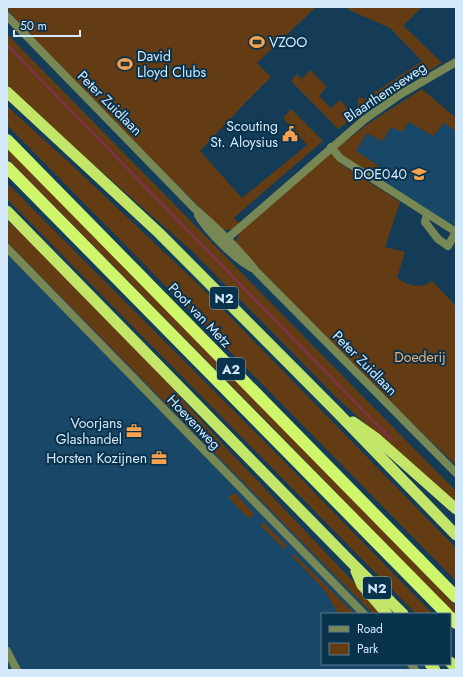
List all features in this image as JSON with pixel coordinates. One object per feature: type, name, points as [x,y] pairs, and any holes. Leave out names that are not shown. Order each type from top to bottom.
[{"type":"highway","name":"Poot van Metz","points":[[7,92],[159,233],[337,412],[456,535]]},
{"type":"highway","name":"Poot van Metz","points":[[7,140],[456,597]]},
{"type":"highway","name":"A2","points":[[7,167],[446,613]]},
{"type":"highway","name":"N2","points":[[7,210],[402,613]]},
{"type":"highway","name":"N2","points":[[337,412],[366,430],[456,509]]},
{"type":"highway","name":"N2","points":[[351,562],[362,585],[386,613]]},
{"type":"street","name":"Peter Zuidlaan","points":[[7,16],[194,208],[201,221],[224,240],[241,262],[256,271],[456,472]]},
{"type":"street","name":"Blaarthemseweg","points":[[224,240],[365,119],[401,94],[456,62]]},
{"type":"street","points":[[331,147],[340,158],[456,232],[448,246],[438,239],[424,222],[427,214]]},
{"type":"street","name":"Hoevenweg","points":[[7,248],[363,613]]},
{"type":"street","points":[[7,651],[18,670]]},
{"type":"shaded area","name":"DOE040","points":[[409,121],[433,136],[444,123],[456,131],[456,227],[379,179],[385,170],[356,151],[368,133]]},
{"type":"shaded area","points":[[7,238],[377,613],[321,613],[321,665],[424,665],[426,670],[7,670]]},
{"type":"green space","points":[[7,7],[316,7],[257,63],[271,77],[200,151],[242,198],[307,145],[283,118],[291,109],[323,141],[237,215],[234,218],[239,223],[233,229],[222,230],[55,62],[7,9]]},
{"type":"green space","points":[[348,7],[422,7],[403,26],[442,63],[393,92],[357,116],[358,97],[365,99],[422,61],[390,28],[349,10]]},
{"type":"green space","points":[[7,34],[456,491],[456,506],[337,398],[193,252],[86,158],[7,85]]},
{"type":"green space","points":[[310,70],[327,87],[319,96],[331,108],[340,100],[355,117],[338,129],[291,81],[297,74],[302,79]]},
{"type":"green space","points":[[422,89],[456,118],[456,131],[444,123],[433,136],[409,122],[402,132],[391,127],[382,141],[367,133],[356,151],[385,170],[379,179],[338,153],[337,148],[369,123]]},
{"type":"green space","points":[[7,106],[198,284],[456,548],[456,581],[7,125]]},
{"type":"green space","points":[[7,147],[456,606],[456,616],[7,158]]},
{"type":"green space","name":"Doederij","points":[[331,153],[341,164],[400,202],[385,247],[405,252],[397,278],[414,286],[428,284],[432,281],[456,306],[456,465],[344,355],[235,243],[241,230]]},
{"type":"green space","points":[[7,183],[277,454],[432,613],[415,613],[7,199]]},
{"type":"green space","points":[[7,220],[28,239],[153,367],[233,455],[383,613],[372,613],[7,242]]},
{"type":"green space","points":[[235,493],[254,514],[249,519],[228,497]]},
{"type":"green space","points":[[263,522],[287,546],[284,549],[260,525]]},
{"type":"green space","points":[[294,554],[354,613],[337,613],[326,592],[292,556]]},
{"type":"waterway","points":[[7,45],[391,439]]},
{"type":"place","name":"VZOO","points":[[257,42]]},
{"type":"place","name":"David Lloyd Clubs","points":[[125,64]]},
{"type":"place","name":"Scouting St. Aloysius","points":[[290,134]]},
{"type":"place","name":"DOE040","points":[[419,174]]},
{"type":"place","name":"Voorjans Glashandel","points":[[134,431]]},
{"type":"place","name":"Horsten Kozijnen","points":[[159,458]]}]
